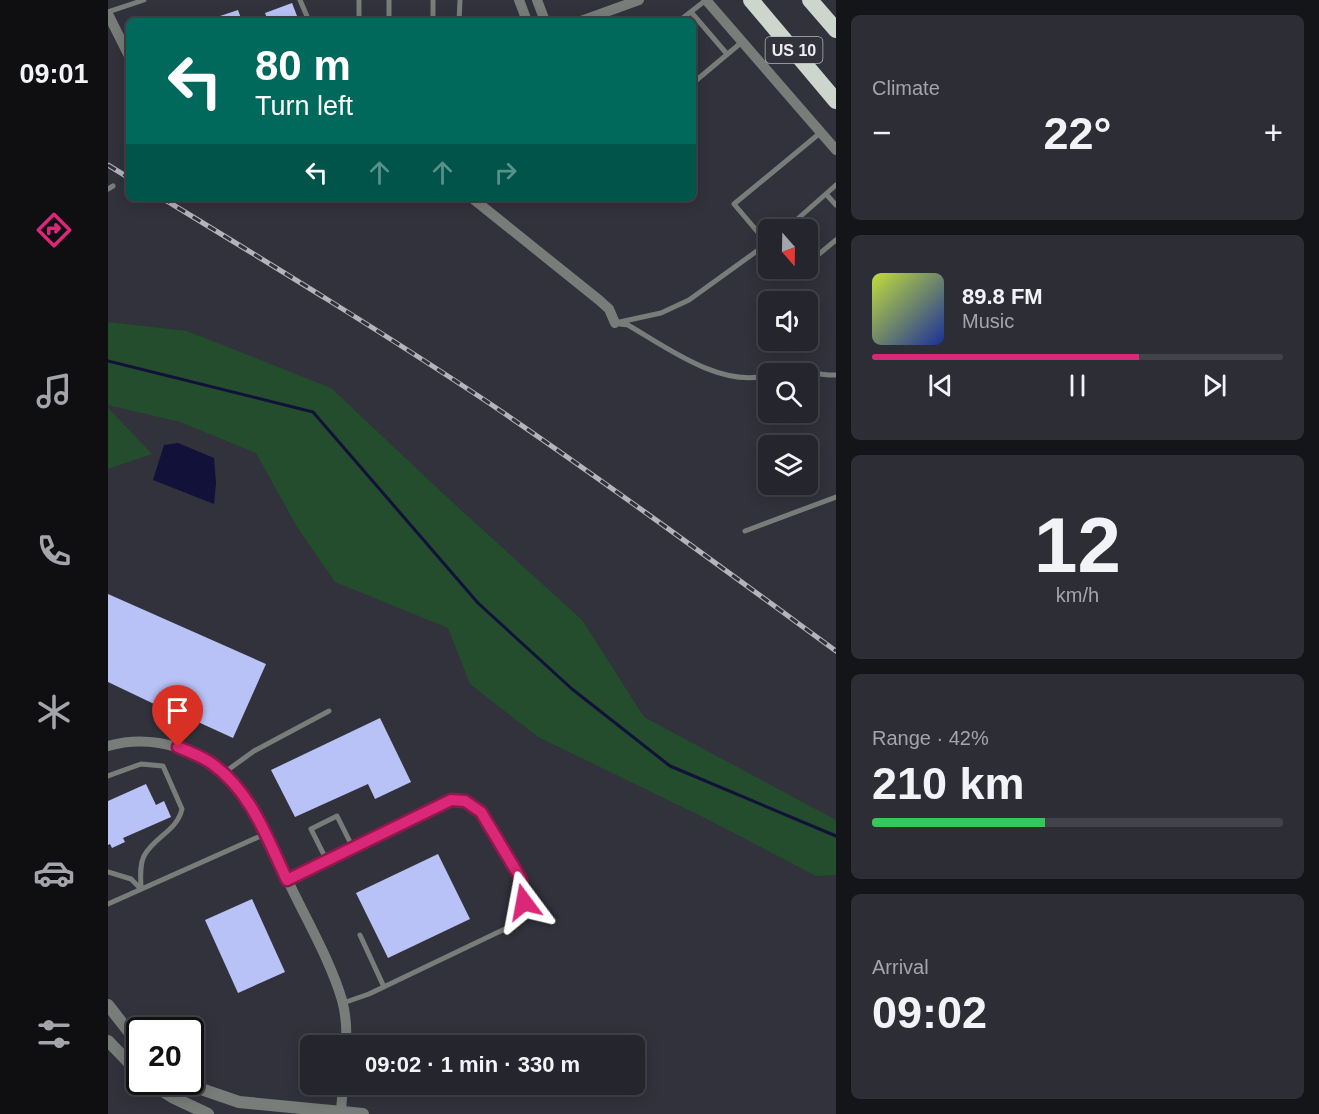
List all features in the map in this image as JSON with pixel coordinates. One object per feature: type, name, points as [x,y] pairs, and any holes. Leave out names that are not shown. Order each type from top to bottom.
[{"type":"highway","name":"US 10","points":[[751,0],[836,101]]},
{"type":"highway","name":"US 10","points":[[810,0],[836,30]]},
{"type":"street","points":[[519,0],[526,18]]},
{"type":"street","points":[[537,0],[544,18]]},
{"type":"street","points":[[603,17],[639,0]]},
{"type":"street","points":[[706,0],[836,150]]},
{"type":"street","points":[[108,13],[126,50]]},
{"type":"street","points":[[476,201],[599,300],[609,309],[615,323]]},
{"type":"street","points":[[108,746],[134,742],[156,742],[178,747],[210,762],[238,786],[265,834],[334,979],[343,1003],[345,1035]]},
{"type":"street","points":[[109,1007],[126,1028]]},
{"type":"street","points":[[108,1041],[126,1060]]},
{"type":"street","points":[[204,1090],[239,1102],[363,1114]]},
{"type":"street","points":[[169,1095],[208,1114]]},
{"type":"street","points":[[341,1111],[342,1095]]},
{"type":"lane","points":[[108,13],[144,0]]},
{"type":"lane","points":[[300,0],[308,18]]},
{"type":"lane","points":[[359,0],[359,18]]},
{"type":"lane","points":[[389,0],[389,18]]},
{"type":"lane","points":[[433,0],[433,18]]},
{"type":"lane","points":[[459,18],[460,0]]},
{"type":"lane","points":[[683,18],[706,0]]},
{"type":"lane","points":[[691,12],[728,54]]},
{"type":"lane","points":[[696,81],[742,42]]},
{"type":"lane","points":[[758,232],[734,204],[821,132]]},
{"type":"lane","points":[[798,219],[836,185]]},
{"type":"lane","points":[[826,194],[836,205]]},
{"type":"lane","points":[[818,255],[836,240]]},
{"type":"lane","points":[[615,323],[661,313],[689,300],[758,250]]},
{"type":"lane","points":[[615,323],[628,325],[681,358],[735,378],[758,378]]},
{"type":"lane","points":[[818,375],[836,375]]},
{"type":"lane","points":[[745,531],[836,497]]},
{"type":"lane","points":[[224,773],[254,751],[329,711]]},
{"type":"lane","points":[[108,776],[141,764],[163,766],[183,809],[176,824],[144,856],[141,865],[141,889]]},
{"type":"lane","points":[[287,880],[451,800],[465,801],[481,812],[521,879],[524,902],[520,915],[513,925],[384,987],[343,1003]]},
{"type":"lane","points":[[327,861],[311,829],[337,816],[353,848]]},
{"type":"lane","points":[[108,904],[265,834]]},
{"type":"lane","points":[[108,872],[131,879],[141,889]]},
{"type":"lane","points":[[360,935],[384,987]]},
{"type":"green space","points":[[108,322],[187,331],[331,388],[582,620],[644,717],[836,820],[836,875],[816,876],[705,818],[538,737],[470,684],[448,628],[335,582],[297,527],[256,453],[180,422],[108,405]]},
{"type":"green space","points":[[108,408],[152,454],[108,469]]},
{"type":"shaded area","points":[[178,443],[214,458],[216,483],[214,504],[153,480],[164,445]]},
{"type":"building","points":[[292,3],[298,18],[267,18],[265,13]]},
{"type":"building","points":[[238,10],[241,18],[214,18]]},
{"type":"building","points":[[108,594],[266,664],[233,738],[108,682]]},
{"type":"building","points":[[380,718],[411,782],[375,799],[368,784],[295,817],[271,770]]},
{"type":"building","points":[[146,784],[156,805],[164,801],[171,817],[123,838],[125,842],[112,848],[110,844],[108,845],[108,801]]},
{"type":"building","points":[[438,854],[470,919],[388,958],[356,893]]},
{"type":"building","points":[[252,899],[285,972],[238,993],[205,920]]},
{"type":"waterway","points":[[108,361],[313,412],[478,603],[572,689],[670,766],[836,836]]},
{"type":"railway","points":[[108,165],[126,176]]},
{"type":"railway","points":[[167,201],[489,403],[620,494],[836,651]]},
{"type":"route","points":[[178,747],[210,762],[238,786],[249,802],[287,880],[451,800],[465,801],[481,812],[521,879],[524,902]]}]
